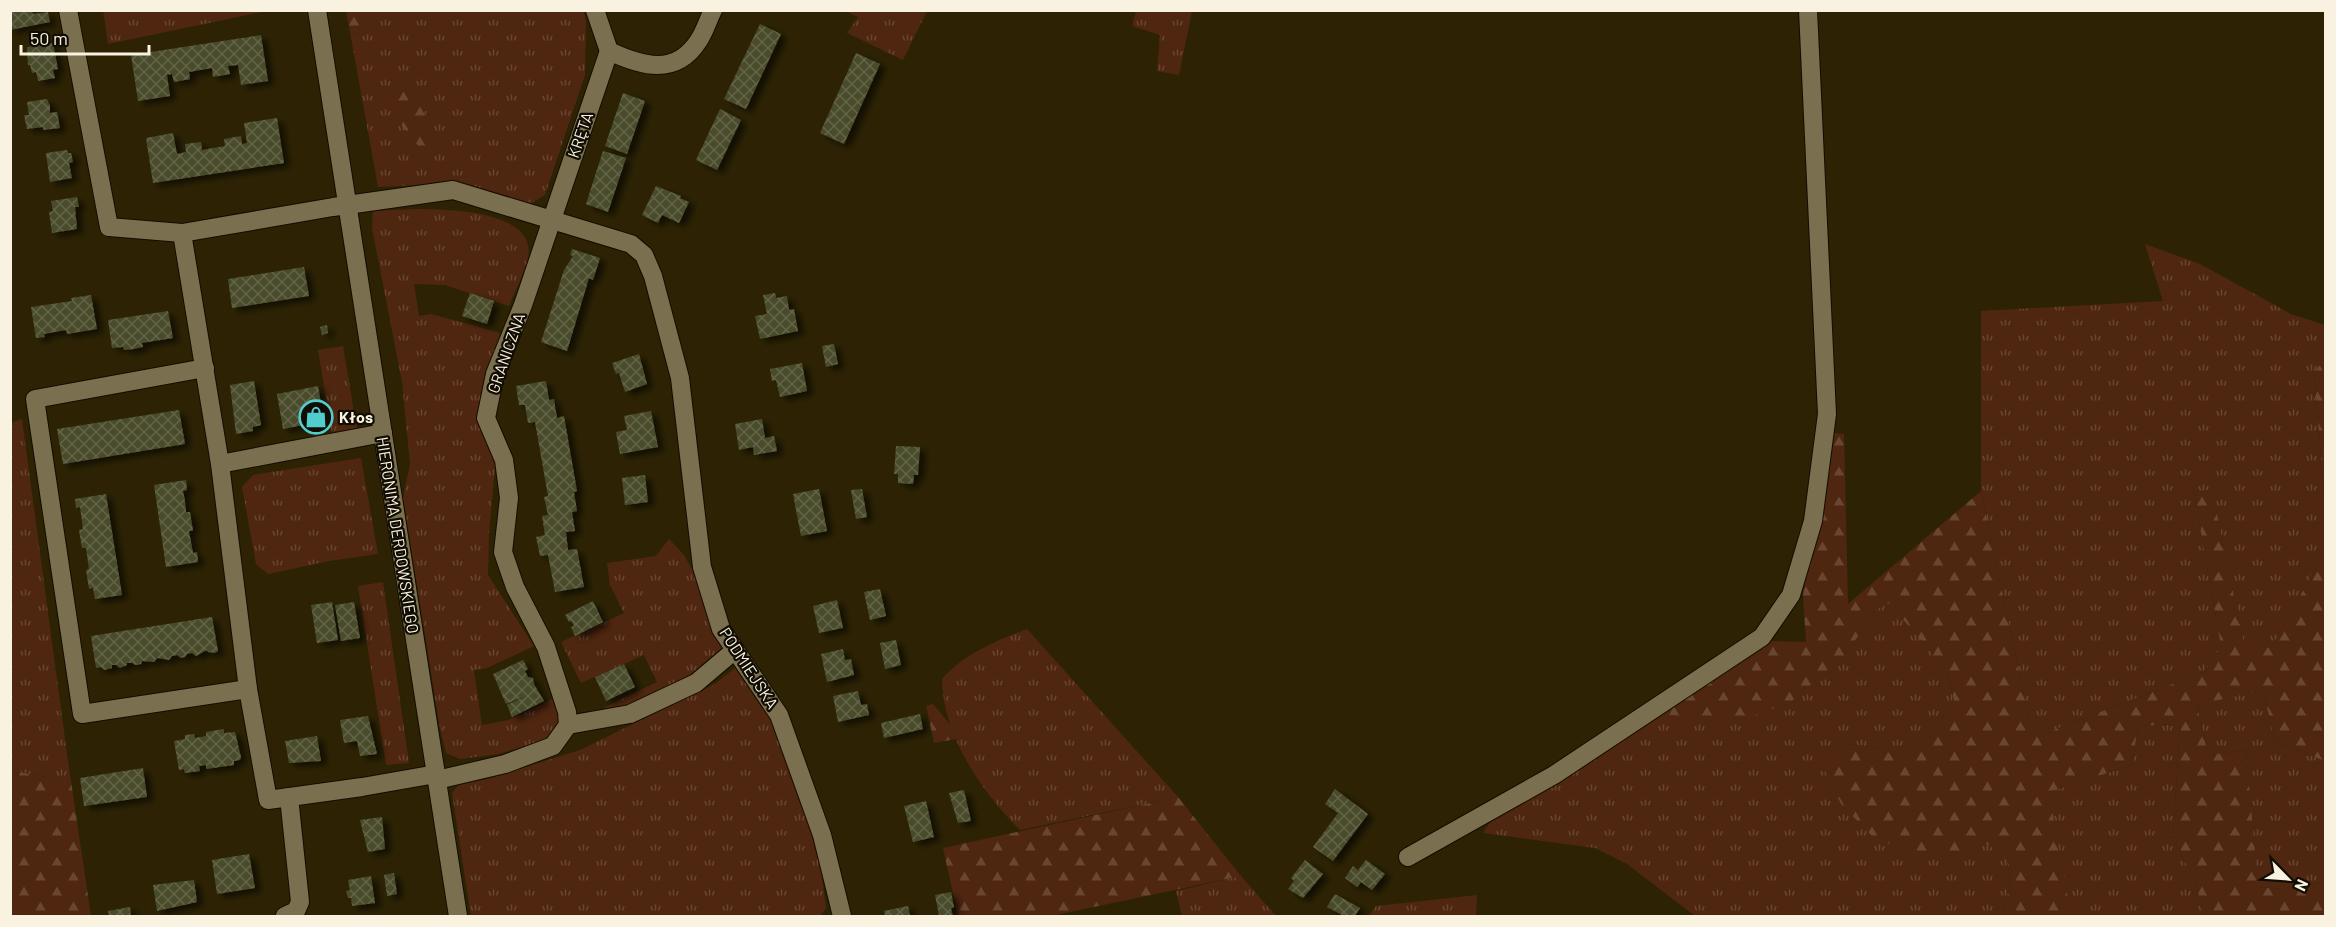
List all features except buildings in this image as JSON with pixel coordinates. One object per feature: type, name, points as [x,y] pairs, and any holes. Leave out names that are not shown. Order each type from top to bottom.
[{"type":"street","points":[[68,10],[109,227],[182,233],[453,190],[551,220]]},
{"type":"street","name":"HIERONIMA DERDOWSKIEGO","points":[[317,10],[458,916]]},
{"type":"street","points":[[595,10],[609,51],[636,64],[658,65],[682,60],[699,41],[713,10]]},
{"type":"street","points":[[1408,857],[1554,775],[1762,638],[1791,595],[1813,521],[1827,414],[1808,10]]},
{"type":"street","name":"KRĘTA","points":[[551,220],[609,51]]},
{"type":"street","name":"PODMIEJSKA","points":[[551,220],[631,244],[644,255],[658,295],[680,378],[702,567],[721,629],[779,715],[822,835],[842,916]]},
{"type":"street","name":"GRANICZNA","points":[[551,220],[523,305],[495,374],[486,418],[504,460],[509,498],[503,552],[515,586],[546,647],[567,712],[568,725]]},
{"type":"street","points":[[182,233],[220,464],[248,689],[268,800],[436,777],[505,764],[554,746],[568,725],[630,714],[696,682],[735,650]]},
{"type":"street","points":[[205,368],[35,399],[82,714],[248,689]]},
{"type":"street","points":[[220,464],[383,434]]},
{"type":"street","points":[[285,916],[296,911],[300,902],[289,797]]},
{"type":"green space","points":[[103,10],[267,10],[267,11],[108,44]]},
{"type":"green space","points":[[346,10],[379,11],[364,34],[350,32]]},
{"type":"green space","points":[[379,11],[584,11],[586,22],[585,75],[545,195],[531,203],[455,183],[378,187],[350,32],[364,34]]},
{"type":"green space","points":[[845,11],[927,11],[903,60],[847,33],[858,17]]},
{"type":"green space","points":[[1136,11],[1192,11],[1179,75],[1157,71],[1160,35],[1132,26]]},
{"type":"green space","points":[[400,89],[419,105],[429,124],[431,141],[421,148],[405,131],[395,113],[391,97]]},
{"type":"green space","points":[[415,209],[467,212],[505,221],[519,230],[527,242],[528,258],[509,306],[445,285],[414,284],[419,316],[431,314],[500,333],[481,409],[495,467],[488,575],[534,646],[487,668],[474,670],[482,725],[509,720],[559,696],[564,722],[556,737],[498,754],[460,759],[446,753],[440,728],[403,498],[410,464],[402,382],[372,228],[373,211]]},
{"type":"green space","points":[[2145,244],[2200,264],[2291,314],[2325,325],[2325,359],[2314,372],[2325,507],[2325,551],[2271,648],[2244,645],[2212,490],[2194,492],[2221,647],[2204,672],[2046,733],[2030,724],[1981,491],[1981,311],[2163,301]]},
{"type":"green space","points":[[343,346],[357,430],[332,435],[318,350]]},
{"type":"green space","points":[[2325,359],[2325,507],[2314,372]]},
{"type":"green space","points":[[22,419],[71,781],[11,771],[10,423]]},
{"type":"green space","points":[[1831,433],[1844,434],[1848,604],[1981,491],[2030,724],[2046,733],[2204,672],[2221,647],[2194,492],[2212,490],[2244,644],[2271,648],[2325,551],[2325,761],[2275,742],[2263,690],[2197,705],[2208,755],[2246,750],[2258,887],[2325,892],[2325,916],[2205,916],[2194,878],[2173,840],[2180,724],[2138,726],[2132,765],[2049,792],[2071,916],[2002,916],[2010,886],[2007,860],[1988,844],[1926,860],[1872,836],[1841,804],[1824,769],[1850,744],[1878,748],[1897,756],[1930,737],[1954,700],[1947,671],[1889,603],[1877,609],[1845,655],[1791,702],[1734,723],[1656,713],[1765,641],[1806,642],[1803,595]]},
{"type":"green space","points":[[361,458],[378,554],[329,561],[268,574],[256,564],[242,487],[253,475]]},
{"type":"green space","points":[[669,539],[684,555],[699,582],[725,642],[723,655],[698,676],[622,708],[603,708],[657,682],[644,655],[581,683],[561,642],[624,613],[610,585],[607,563],[656,556]]},
{"type":"green space","points":[[383,582],[409,763],[386,765],[358,586]]},
{"type":"green space","points":[[1889,602],[1947,671],[1954,700],[1930,737],[1897,756],[1878,748],[1850,744],[1825,769],[1841,804],[1969,847],[1988,844],[2007,860],[2010,886],[2002,916],[1695,916],[1627,864],[1595,848],[1483,833],[1507,796],[1656,713],[1674,714],[1845,655],[1877,609]]},
{"type":"green space","points":[[1027,629],[1178,797],[1020,830],[1005,815],[978,780],[957,742],[944,700],[942,679],[971,655]]},
{"type":"green space","points":[[735,668],[746,672],[775,723],[794,769],[821,870],[826,908],[820,916],[471,916],[452,793],[459,784],[484,780],[580,750],[715,684]]},
{"type":"green space","points":[[2263,690],[2275,742],[2325,761],[2325,892],[2257,887],[2246,750],[2208,755],[2197,704]]},
{"type":"green space","points":[[933,704],[953,728],[956,739],[934,743],[926,706]]},
{"type":"green space","points":[[2180,724],[2173,840],[2194,878],[2205,916],[2069,916],[2049,792],[2132,765],[2138,726]]},
{"type":"green space","points":[[11,771],[71,781],[91,916],[11,916]]},
{"type":"green space","points":[[1178,797],[1241,876],[1051,916],[958,916],[943,848]]},
{"type":"green space","points":[[1241,876],[1276,916],[1182,916],[1176,891]]},
{"type":"green space","points":[[1477,895],[1476,916],[1369,916],[1376,906]]},
{"type":"place","name":"Kłos","points":[[316,417]]}]
